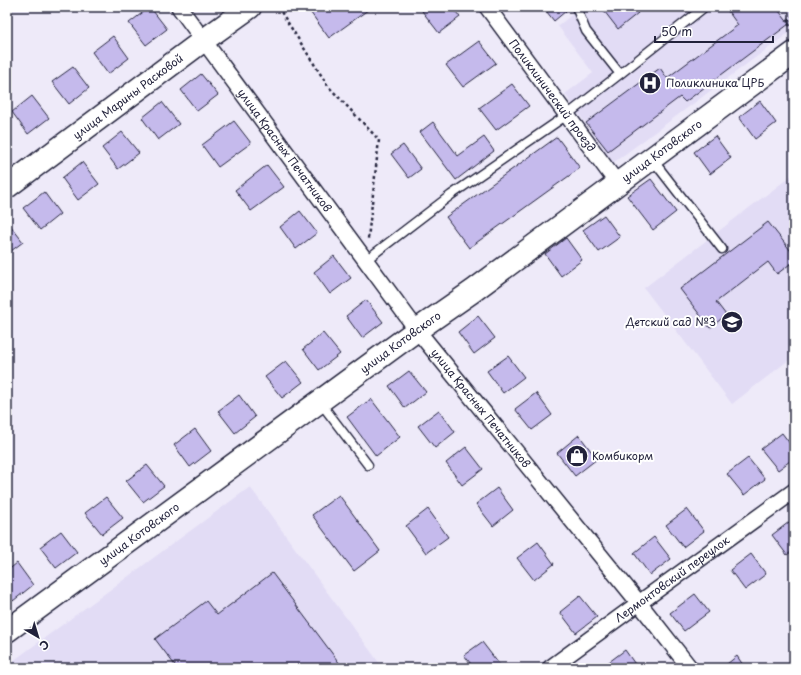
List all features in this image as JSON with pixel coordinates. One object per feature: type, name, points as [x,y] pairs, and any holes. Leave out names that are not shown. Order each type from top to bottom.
[{"type":"street","name":"улица Красных Печатников","points":[[179,7],[418,330],[639,602],[690,668]]},
{"type":"street","name":"улица Марины Расковой","points":[[7,187],[250,7]]},
{"type":"street","name":"Поликлинический проезд","points":[[487,7],[617,183]]},
{"type":"street","name":"улица Котовского","points":[[7,631],[473,291],[794,53]]},
{"type":"street","name":"Лермонтовский переулок","points":[[550,668],[794,491]]},
{"type":"lane","points":[[576,7],[586,31],[620,74]]},
{"type":"lane","points":[[366,260],[451,195],[567,115],[702,9],[700,7]]},
{"type":"lane","points":[[651,158],[722,249]]},
{"type":"lane","points":[[320,402],[368,464]]},
{"type":"path","points":[[278,7],[328,86],[379,140],[366,260]]},
{"type":"path","points":[[790,7],[794,12],[787,22],[794,31]]},
{"type":"shaded area","name":"Поликлиника ЦРБ","points":[[581,7],[794,7],[794,29],[613,163],[565,94],[593,73],[558,26]]},
{"type":"shaded area","name":"Детский сад №3","points":[[791,176],[794,179],[794,356],[732,404],[644,288]]},
{"type":"shaded area","points":[[250,487],[383,668],[18,668],[13,661]]},
{"type":"building","points":[[150,7],[167,29],[146,45],[129,23]]},
{"type":"building","points":[[311,7],[372,7],[329,38],[308,9]]},
{"type":"building","points":[[428,7],[452,7],[460,17],[439,33],[422,11]]},
{"type":"building","points":[[543,7],[562,7],[566,11],[554,21]]},
{"type":"building","points":[[601,7],[634,7],[638,13],[618,29]]},
{"type":"building","points":[[725,7],[776,7],[789,24],[685,102],[680,97],[608,151],[586,123],[660,68],[667,78],[738,25]]},
{"type":"building","points":[[113,36],[129,58],[108,74],[92,52]]},
{"type":"building","points":[[479,41],[496,63],[463,87],[446,65]]},
{"type":"building","points":[[73,67],[89,88],[69,104],[52,82]]},
{"type":"building","points":[[201,74],[218,95],[197,111],[181,90]]},
{"type":"building","points":[[512,84],[529,106],[496,130],[479,108]]},
{"type":"building","points":[[32,96],[49,118],[28,134],[12,112]]},
{"type":"building","points":[[760,101],[776,123],[755,139],[739,117]]},
{"type":"building","points":[[162,102],[179,124],[158,140],[142,118]]},
{"type":"building","points":[[234,121],[251,143],[218,167],[202,145]]},
{"type":"building","points":[[433,122],[458,156],[484,137],[494,151],[456,180],[420,132]]},
{"type":"building","points":[[122,132],[139,153],[118,169],[102,148]]},
{"type":"building","points":[[715,136],[731,158],[710,174],[694,152]]},
{"type":"building","points":[[557,137],[580,168],[469,248],[446,217]]},
{"type":"building","points":[[403,145],[421,169],[409,178],[391,154]]},
{"type":"building","points":[[82,162],[99,184],[78,200],[62,178]]},
{"type":"building","points":[[267,165],[284,187],[251,211],[235,190]]},
{"type":"building","points":[[651,179],[676,212],[653,230],[627,196]]},
{"type":"building","points":[[44,192],[60,214],[40,230],[23,208]]},
{"type":"building","points":[[300,211],[317,233],[296,249],[280,227]]},
{"type":"building","points":[[604,215],[620,237],[599,252],[583,230]]},
{"type":"building","points":[[7,221],[23,242],[7,254]]},
{"type":"building","points":[[768,222],[794,255],[794,261],[777,274],[768,262],[716,302],[726,315],[710,328],[680,289]]},
{"type":"building","points":[[566,238],[582,260],[561,276],[545,254]]},
{"type":"building","points":[[334,256],[351,278],[330,294],[314,272]]},
{"type":"building","points":[[366,300],[383,322],[362,338],[346,316]]},
{"type":"building","points":[[478,316],[495,338],[474,354],[458,332]]},
{"type":"building","points":[[323,333],[340,354],[319,370],[303,349]]},
{"type":"building","points":[[508,356],[524,377],[503,393],[487,371]]},
{"type":"building","points":[[286,361],[303,382],[282,398],[265,377]]},
{"type":"building","points":[[409,371],[426,392],[405,408],[389,386]]},
{"type":"building","points":[[536,393],[552,415],[532,430],[515,409]]},
{"type":"building","points":[[239,395],[255,417],[235,433],[218,411]]},
{"type":"building","points":[[371,399],[400,437],[376,456],[347,417]]},
{"type":"building","points":[[439,410],[455,432],[435,448],[418,426]]},
{"type":"building","points":[[195,429],[211,451],[190,467],[174,445]]},
{"type":"building","points":[[782,433],[794,449],[794,458],[778,470],[761,449]]},
{"type":"building","name":"Комбикорм","points":[[579,435],[597,459],[575,476],[557,453]]},
{"type":"building","points":[[466,447],[483,469],[462,485],[446,463]]},
{"type":"building","points":[[748,458],[765,479],[744,495],[727,474]]},
{"type":"building","points":[[147,465],[164,486],[143,502],[126,481]]},
{"type":"building","points":[[497,488],[513,510],[493,526],[476,504]]},
{"type":"building","points":[[339,495],[380,551],[354,571],[312,515]]},
{"type":"building","points":[[106,497],[123,518],[102,534],[85,513]]},
{"type":"building","points":[[428,509],[448,537],[426,553],[406,526]]},
{"type":"building","points":[[687,509],[704,531],[683,547],[666,525]]},
{"type":"building","points":[[793,519],[794,550],[787,555],[772,535]]},
{"type":"building","points":[[61,531],[77,552],[56,568],[40,547]]},
{"type":"building","points":[[654,537],[671,559],[650,575],[634,553]]},
{"type":"building","points":[[538,542],[554,564],[534,580],[517,558]]},
{"type":"building","points":[[751,554],[766,574],[745,590],[730,570]]},
{"type":"building","points":[[17,563],[33,585],[13,601],[7,593],[7,571]]},
{"type":"building","points":[[272,573],[343,668],[177,668],[155,639],[206,601],[217,615]]},
{"type":"building","points":[[695,594],[709,612],[684,631],[670,613]]},
{"type":"building","points":[[580,596],[597,617],[576,633],[560,612]]},
{"type":"building","points":[[482,642],[502,668],[474,668],[464,655]]},
{"type":"building","points":[[625,650],[637,667],[636,668],[601,668]]},
{"type":"building","points":[[737,656],[745,668],[722,668]]},
{"type":"place","name":"Поликлиника ЦРБ","points":[[650,83]]},
{"type":"place","name":"Детский сад №3","points":[[732,322]]},
{"type":"place","name":"Комбикорм","points":[[577,456]]}]
